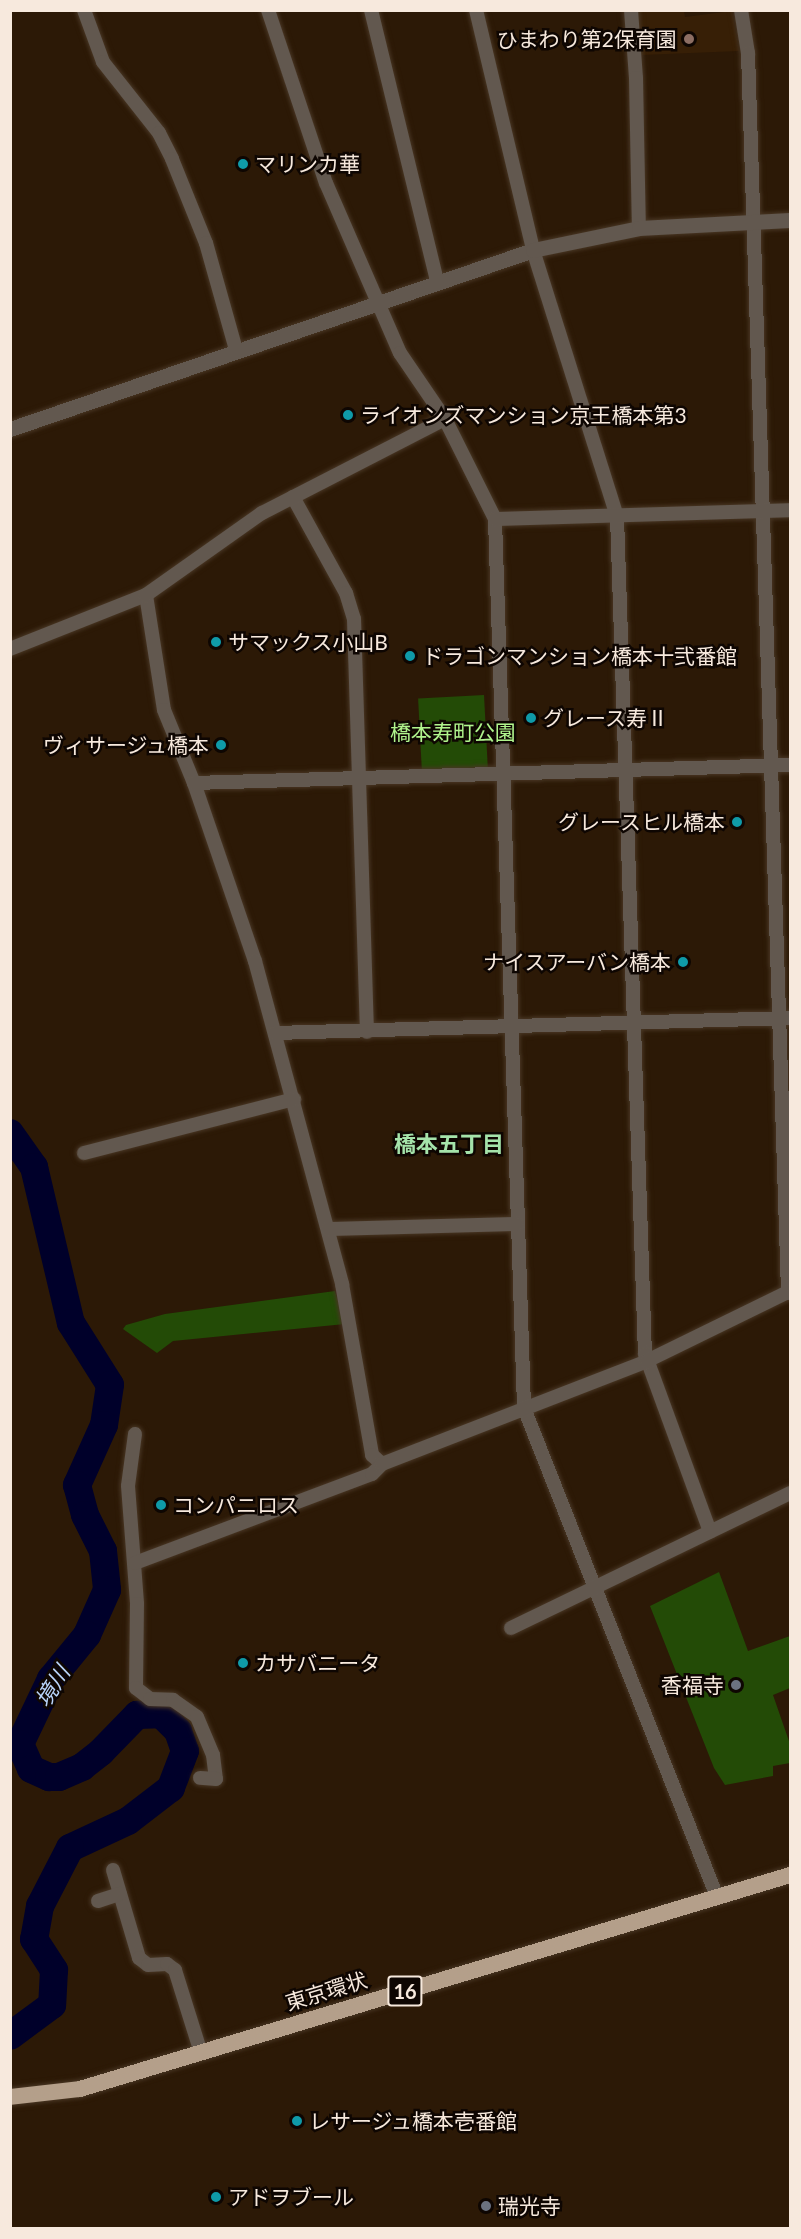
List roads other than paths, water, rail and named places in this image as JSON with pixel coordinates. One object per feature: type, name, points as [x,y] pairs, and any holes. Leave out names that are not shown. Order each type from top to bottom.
[{"type":"highway","name":"東京環状","points":[[14,2097],[80,2089],[790,1875]]},
{"type":"street","points":[[84,10],[103,62],[159,133],[172,159],[206,243],[236,350]]},
{"type":"street","points":[[268,10],[327,183],[400,353],[445,419],[495,519],[524,1408],[717,1897]]},
{"type":"street","points":[[371,10],[437,280]]},
{"type":"street","points":[[476,10],[533,250],[617,516],[628,771],[647,1361],[710,1532]]},
{"type":"street","points":[[631,10],[636,78],[639,228]]},
{"type":"street","points":[[135,1563],[378,1471],[382,1464],[647,1361],[789,1292],[785,1018],[770,766],[751,221],[748,53],[741,10]]},
{"type":"street","points":[[10,429],[437,280],[533,250],[639,228],[790,220]]},
{"type":"street","points":[[10,649],[146,595],[262,513],[445,419]]},
{"type":"street","points":[[293,497],[346,593],[354,619],[367,1032]]},
{"type":"street","points":[[495,519],[790,510]]},
{"type":"street","points":[[146,595],[164,710],[194,783],[244,924],[294,1099],[345,1297],[372,1455],[382,1464]]},
{"type":"street","points":[[194,783],[358,780],[790,765]]},
{"type":"street","points":[[275,1033],[785,1018]]},
{"type":"street","points":[[84,1153],[294,1099]]},
{"type":"street","points":[[328,1229],[517,1224]]},
{"type":"street","points":[[135,1434],[128,1486],[135,1563],[136,1688],[150,1699],[173,1700],[197,1717],[213,1755],[216,1779],[200,1778]]},
{"type":"street","points":[[511,1628],[790,1493]]},
{"type":"street","points":[[113,1870],[139,1958],[148,1965],[167,1964],[175,1970],[201,2053]]},
{"type":"street","points":[[98,1901],[120,1894]]},
{"type":"waterway","name":"境川","points":[[10,1133],[34,1167],[71,1323],[110,1385],[104,1425],[77,1485],[85,1515],[103,1551],[107,1590],[87,1635],[51,1679],[20,1744],[31,1769],[49,1777],[59,1777],[82,1767],[101,1752],[137,1715],[161,1714],[178,1731],[185,1751],[171,1788],[128,1821],[70,1848],[40,1906],[34,1939],[54,1970],[52,2005],[10,2036]]},
{"type":"place","name":"ひまわり第2保育園","points":[[689,39]]},
{"type":"place","name":"マリンカ華","points":[[243,164]]},
{"type":"place","name":"ライオンズマンション京王橋本第3","points":[[348,415]]},
{"type":"place","name":"サマックス小山B","points":[[216,642]]},
{"type":"place","name":"ドラゴンマンション橋本十弐番館","points":[[410,656]]},
{"type":"place","name":"グレース寿Ⅱ","points":[[531,718]]},
{"type":"place","name":"ヴィサージュ橋本","points":[[221,745]]},
{"type":"place","name":"グレースヒル橋本","points":[[737,822]]},
{"type":"place","name":"ナイスアーバン橋本","points":[[683,962]]},
{"type":"place","name":"コンパニロス","points":[[161,1505]]},
{"type":"place","name":"カサバニータ","points":[[243,1663]]},
{"type":"place","name":"香福寺","points":[[736,1685]]},
{"type":"place","name":"レサージュ橋本壱番館","points":[[297,2121]]},
{"type":"place","name":"アドヲブール","points":[[216,2197]]},
{"type":"place","name":"瑞光寺","points":[[486,2206]]},
{"type":"district","name":"橋本五丁目","points":[[449,1144]]},
{"type":"park label","name":"橋本寿町公園","points":[[453,732]]}]
